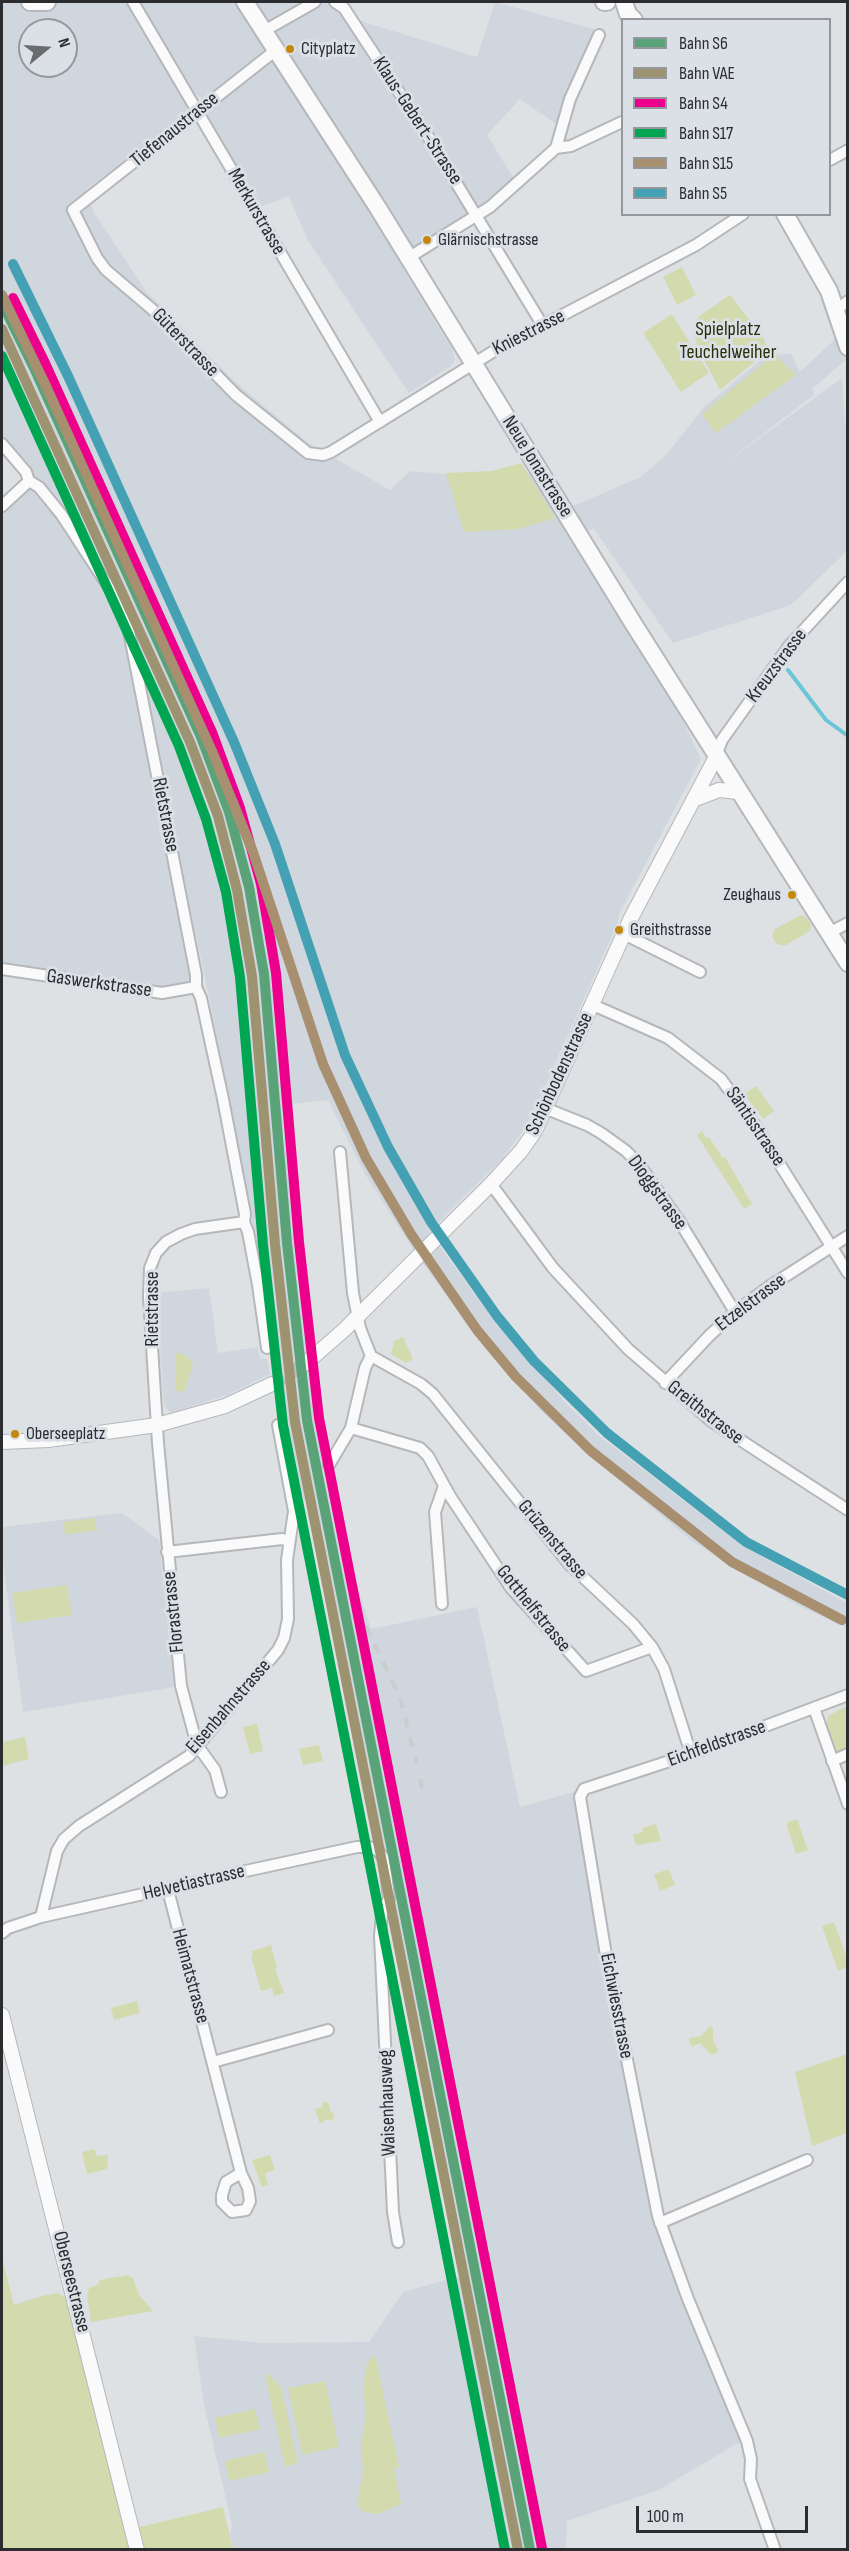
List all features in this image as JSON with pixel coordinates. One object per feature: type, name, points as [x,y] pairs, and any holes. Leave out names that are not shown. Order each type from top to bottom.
[{"type":"main road","points":[[30,2],[46,2]]},
{"type":"main road","name":"Neue Jonastrasse","points":[[245,2],[378,208],[716,757],[848,963]]},
{"type":"main road","points":[[624,2],[632,18]]},
{"type":"main road","points":[[786,216],[842,305],[845,339]]},
{"type":"street","name":"Merkurstrasse","points":[[133,2],[380,422]]},
{"type":"street","points":[[264,31],[293,12],[315,2]]},
{"type":"street","name":"Klaus-Gebert-Strasse","points":[[335,2],[344,8],[429,138],[543,326]]},
{"type":"street","points":[[408,258],[490,207],[556,148],[570,99],[599,35]]},
{"type":"street","name":"Tiefenaustrasse","points":[[73,210],[276,50]]},
{"type":"street","points":[[556,148],[571,146],[621,122]]},
{"type":"street","points":[[831,159],[848,150]]},
{"type":"street","name":"Güterstrasse","points":[[73,210],[98,258],[110,274],[153,310],[236,395],[303,451],[318,455]]},
{"type":"street","name":"Kniestrasse","points":[[318,455],[331,452],[472,364],[696,245],[740,216]]},
{"type":"street","name":"Rietstrasse","points":[[2,444],[26,472],[29,481],[39,487],[61,514],[116,598],[127,621],[196,975],[196,987],[201,998],[223,1099],[245,1215],[244,1222],[254,1263],[267,1348]]},
{"type":"street","points":[[2,506],[29,481]]},
{"type":"street","name":"Kreuzstrasse","points":[[716,757],[722,740],[789,646],[848,582]]},
{"type":"street","name":"Schönbodenstrasse","points":[[305,1364],[358,1317],[521,1151],[547,1109],[624,934],[716,757]]},
{"type":"street","points":[[693,800],[718,790],[738,792]]},
{"type":"street","points":[[828,933],[848,923]]},
{"type":"street","points":[[624,934],[700,972]]},
{"type":"street","name":"Gaswerkstrasse","points":[[2,969],[162,993],[196,987]]},
{"type":"street","name":"Säntisstrasse","points":[[592,1005],[668,1038],[721,1079],[751,1118],[848,1273]]},
{"type":"street","name":"Dioggstrasse","points":[[547,1109],[594,1129],[620,1146],[638,1163],[678,1219],[735,1312]]},
{"type":"street","points":[[329,1465],[351,1428],[370,1356],[353,1293],[340,1152]]},
{"type":"street","name":"Greithstrasse","points":[[491,1184],[553,1268],[603,1324],[665,1383],[711,1421],[848,1510]]},
{"type":"street","name":"Rietstrasse","points":[[157,1425],[149,1297],[150,1268],[156,1253],[166,1242],[195,1229],[244,1222]]},
{"type":"street","name":"Etzelstrasse","points":[[665,1383],[735,1312],[848,1236]]},
{"type":"street","name":"Grüzenstrasse","points":[[370,1356],[421,1384],[443,1404],[569,1564],[631,1622],[652,1647],[664,1669],[691,1754]]},
{"type":"street","points":[[2,1443],[48,1440],[157,1425],[225,1406],[272,1384]]},
{"type":"street","name":"Florastrasse","points":[[157,1425],[181,1686],[197,1745],[215,1770],[221,1792]]},
{"type":"street","name":"Eisenbahnstrasse","points":[[40,1917],[57,1851],[64,1839],[79,1826],[178,1764],[278,1650],[284,1638],[288,1619],[289,1541],[294,1511],[278,1425]]},
{"type":"street","name":"Gotthelfstrasse","points":[[351,1428],[420,1448],[428,1456],[444,1486],[511,1588],[586,1671],[652,1647]]},
{"type":"street","points":[[442,1604],[435,1512],[444,1486]]},
{"type":"street","points":[[168,1552],[289,1541]]},
{"type":"street","name":"Eichfeldstrasse","points":[[584,1789],[691,1754],[848,1695]]},
{"type":"street","points":[[814,1708],[848,1804]]},
{"type":"street","points":[[832,1761],[848,1754]]},
{"type":"street","name":"Eichwiesstrasse","points":[[584,1789],[580,1797],[580,1812],[626,2062],[660,2223],[747,2441],[751,2458],[750,2479],[775,2550]]},
{"type":"street","name":"Helvetiastrasse","points":[[2,1933],[8,1928],[40,1917],[357,1847],[377,1850],[384,1858]]},
{"type":"street","name":"Waisenhausweg","points":[[384,1858],[389,1898],[382,1913],[380,1936],[393,2212],[398,2242]]},
{"type":"street","name":"Heimatstrasse","points":[[168,1890],[241,2173]]},
{"type":"street","name":"Oberseestrasse","points":[[2,2015],[137,2550]]},
{"type":"street","points":[[213,2062],[328,2031]]},
{"type":"street","points":[[660,2223],[807,2160]]},
{"type":"shaded area","points":[[2,2],[344,2],[358,20],[477,57],[495,2],[597,30],[556,124],[520,99],[487,135],[514,179],[492,200],[398,260],[452,349],[455,360],[451,366],[409,393],[307,239],[289,196],[258,208],[206,118],[207,108],[197,94],[186,100],[187,109],[184,117],[85,190],[94,212],[145,290],[232,379],[308,443],[390,490],[410,471],[476,477],[530,473],[557,513],[641,477],[666,455],[704,407],[767,355],[791,354],[800,372],[833,341],[847,317],[847,359],[812,389],[814,395],[713,472],[842,378],[848,457],[847,551],[791,605],[673,643],[594,529],[569,536],[680,715],[701,759],[620,912],[616,927],[528,1124],[502,1159],[429,1232],[493,1318],[565,1402],[597,1434],[744,1547],[847,1603],[847,1628],[797,1605],[692,1541],[585,1452],[540,1410],[466,1323],[412,1248],[365,1174],[328,1100],[291,1104],[310,1348],[324,1463],[334,1514],[371,1629],[477,1607],[520,1807],[584,1789],[580,1797],[658,2216],[747,2441],[738,2443],[659,2490],[567,2521],[566,2549],[233,2549],[230,2534],[232,2525],[204,2405],[194,2336],[263,2343],[369,2342],[403,2292],[460,2276],[496,2439],[499,2438],[389,1898],[379,1830],[375,1824],[314,1517],[293,1478],[250,1207],[208,992],[132,630],[123,599],[105,571],[102,574],[127,621],[196,987],[175,992],[2,969],[2,506],[27,478],[2,449]]},
{"type":"shaded area","points":[[209,1288],[218,1353],[258,1347],[260,1359],[267,1359],[270,1374],[227,1395],[171,1413],[164,1405],[156,1293]]},
{"type":"shaded area","points":[[122,1513],[159,1540],[174,1687],[23,1712],[2,1555],[2,1527]]},
{"type":"green space","points":[[682,267],[696,295],[677,305],[663,277]]},
{"type":"green space","name":"Spielplatz Teuchelweiher","points":[[730,295],[763,337],[766,345],[758,359],[720,390],[698,349],[693,329],[699,316]]},
{"type":"green space","points":[[672,314],[709,373],[681,392],[643,333]]},
{"type":"green space","points":[[774,354],[796,375],[716,433],[702,414]]},
{"type":"green space","points":[[521,463],[555,518],[519,529],[464,532],[446,473],[492,471]]},
{"type":"green space","points":[[801,915],[807,918],[811,925],[810,931],[786,945],[775,942],[772,935],[775,929]]},
{"type":"green space","points":[[756,1086],[774,1111],[763,1119],[744,1094]]},
{"type":"green space","points":[[702,1131],[706,1138],[709,1137],[723,1158],[725,1157],[752,1204],[744,1209],[697,1135]]},
{"type":"green space","points":[[403,1337],[413,1359],[406,1363],[391,1354],[394,1341]]},
{"type":"green space","points":[[176,1352],[193,1362],[186,1388],[182,1392],[175,1390]]},
{"type":"green space","points":[[95,1518],[97,1530],[65,1535],[63,1522]]},
{"type":"green space","points":[[67,1585],[72,1615],[17,1623],[12,1593]]},
{"type":"green space","points":[[847,1706],[847,1748],[836,1751],[826,1729],[828,1716]]},
{"type":"green space","points":[[257,1724],[263,1751],[250,1754],[243,1727]]},
{"type":"green space","points":[[25,1737],[29,1759],[2,1766],[2,1742]]},
{"type":"green space","points":[[319,1745],[323,1761],[303,1765],[299,1749]]},
{"type":"green space","points":[[797,1819],[808,1850],[796,1854],[786,1823]]},
{"type":"green space","points":[[656,1824],[661,1841],[636,1845],[633,1835],[643,1832],[642,1828]]},
{"type":"green space","points":[[669,1869],[675,1885],[660,1891],[654,1874]]},
{"type":"green space","points":[[834,1922],[847,1959],[847,1967],[838,1971],[822,1926]]},
{"type":"green space","points":[[271,1945],[277,1968],[275,1969],[284,1993],[274,1996],[272,1988],[261,1991],[251,1956],[252,1951]]},
{"type":"green space","points":[[137,2001],[140,2013],[114,2020],[111,2008]]},
{"type":"green space","points":[[710,2026],[713,2028],[713,2040],[718,2050],[715,2054],[710,2054],[700,2043],[692,2047],[689,2041],[689,2038],[701,2036]]},
{"type":"green space","points":[[847,2054],[847,2133],[812,2146],[795,2072]]},
{"type":"green space","points":[[322,2103],[329,2103],[330,2111],[335,2114],[332,2121],[327,2119],[320,2124],[315,2109],[323,2107]]},
{"type":"green space","points":[[95,2149],[96,2156],[108,2155],[107,2169],[87,2174],[82,2152]]},
{"type":"green space","points":[[270,2155],[275,2170],[265,2173],[268,2185],[262,2187],[252,2160]]},
{"type":"green space","points":[[2,2257],[14,2305],[58,2293],[64,2297],[74,2295],[132,2529],[223,2507],[233,2549],[2,2549]]},
{"type":"green space","points":[[128,2275],[133,2278],[139,2295],[153,2311],[91,2322],[87,2296],[89,2288],[99,2284],[99,2280]]},
{"type":"green space","points":[[375,2354],[399,2467],[394,2468],[401,2504],[378,2514],[364,2512],[357,2505],[363,2471],[361,2446],[366,2415],[363,2387],[367,2363]]},
{"type":"green space","points":[[268,2374],[281,2387],[298,2463],[285,2467],[265,2375]]},
{"type":"green space","points":[[325,2381],[339,2447],[302,2455],[288,2388]]},
{"type":"green space","points":[[255,2409],[260,2429],[219,2438],[215,2418]]},
{"type":"green space","points":[[265,2452],[269,2472],[229,2481],[225,2461]]},
{"type":"waterway","points":[[788,670],[826,720],[848,736]]},
{"type":"tunnel","points":[[272,1384],[305,1364]]},
{"type":"railway","points":[[339,1521],[541,2550]]},
{"type":"railway","points":[[366,1626],[399,1695],[417,1763]]},
{"type":"railway","points":[[350,1645],[375,1735]]},
{"type":"railway","points":[[420,1779],[423,1795]]},
{"type":"rail line","name":"S5","points":[[13,264],[68,376],[234,742],[275,844],[345,1055],[388,1147],[431,1222],[497,1316],[534,1361],[607,1433],[746,1542],[848,1595]]},
{"type":"rail line","name":"S15","points":[[2,295],[46,386],[212,751],[253,852],[323,1064],[366,1158],[411,1234],[477,1330],[516,1377],[591,1451],[732,1562],[842,1620]]},
{"type":"rail line","name":"S4","points":[[13,298],[45,363],[212,732],[240,808],[261,884],[276,973],[299,1242],[319,1418],[542,2548]]},
{"type":"rail line","name":"S6","points":[[2,303],[34,368],[201,737],[229,812],[249,887],[264,974],[287,1243],[307,1420],[530,2550]]},
{"type":"rail line","name":"VAE","points":[[2,329],[190,742],[218,816],[237,890],[252,976],[275,1244],[295,1422],[518,2550]]},
{"type":"rail line","name":"S17","points":[[2,356],[179,746],[206,819],[226,892],[240,977],[263,1245],[283,1425],[505,2550]]},
{"type":"place","name":"Cityplatz","points":[[290,49]]},
{"type":"place","name":"Glärnischstrasse","points":[[427,240]]},
{"type":"place","name":"Zeughaus","points":[[792,895]]},
{"type":"place","name":"Greithstrasse","points":[[619,930]]},
{"type":"place","name":"Oberseeplatz","points":[[15,1434]]}]
